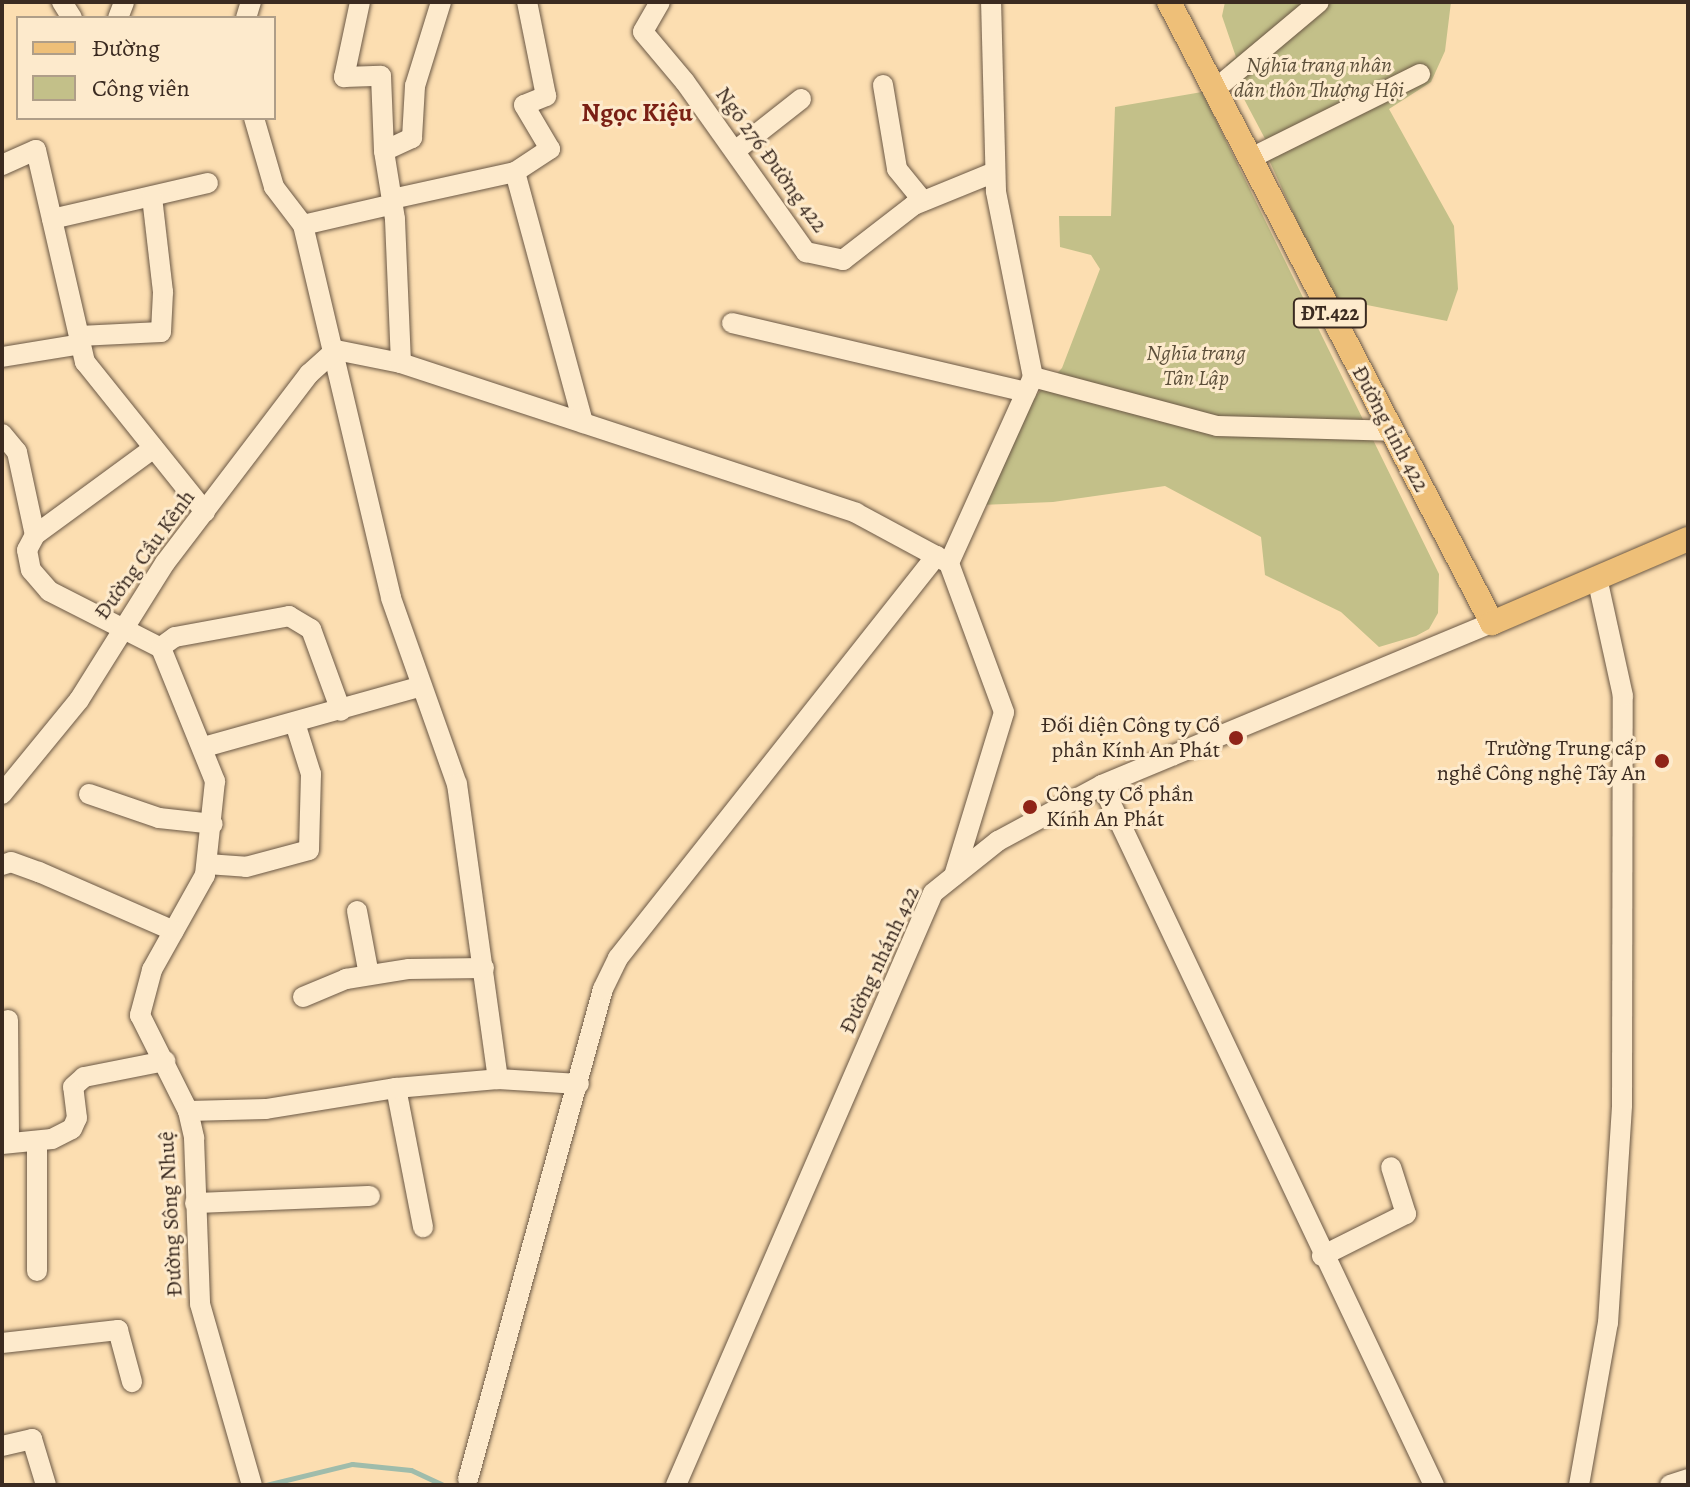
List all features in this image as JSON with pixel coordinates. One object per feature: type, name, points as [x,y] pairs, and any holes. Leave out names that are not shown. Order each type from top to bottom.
[{"type":"main road","name":"Đường tỉnh 422","points":[[1169,2],[1492,623]]},
{"type":"main road","points":[[1492,623],[1688,539]]},
{"type":"street","points":[[360,2],[344,77],[381,76],[401,363]]},
{"type":"street","points":[[384,151],[412,138],[415,86],[441,2]]},
{"type":"street","points":[[303,225],[515,172],[550,149],[524,105],[546,96],[527,2]]},
{"type":"street","name":"Ngõ 276 Đường 422","points":[[660,2],[643,32],[735,151],[806,252],[843,260],[923,201],[995,172]]},
{"type":"street","points":[[468,1479],[603,989],[618,958],[942,559],[1030,385],[995,172],[991,2]]},
{"type":"street","points":[[1213,91],[1319,2]]},
{"type":"street","points":[[1249,159],[1420,74]]},
{"type":"street","points":[[883,85],[897,169],[923,201]]},
{"type":"street","points":[[735,151],[801,99]]},
{"type":"street","points":[[255,120],[274,187],[303,225],[336,350],[391,598],[457,784],[498,1079]]},
{"type":"street","points":[[2,165],[36,150],[85,362],[205,512]]},
{"type":"street","points":[[515,172],[583,423]]},
{"type":"street","points":[[52,219],[208,183]]},
{"type":"street","points":[[2,357],[80,340],[161,332],[163,292],[152,197]]},
{"type":"street","points":[[732,323],[1217,426],[1391,431]]},
{"type":"street","points":[[336,350],[401,363],[856,513],[942,559],[1004,712],[954,876]]},
{"type":"street","name":"Đường Cầu Kênh","points":[[2,794],[79,700],[121,627],[205,512],[309,374],[336,350]]},
{"type":"street","points":[[2,434],[17,452],[35,535],[27,559],[49,591],[161,647],[175,637],[289,616],[311,629],[341,711]]},
{"type":"street","points":[[35,535],[154,448]]},
{"type":"street","points":[[1579,1485],[1608,1323],[1622,1105],[1623,696],[1597,578]]},
{"type":"street","name":"Đường nhánh 422","points":[[676,1485],[933,893],[998,841],[1102,785],[1492,623]]},
{"type":"street","name":"Đường Sông Nhuệ","points":[[161,647],[204,747],[215,781],[213,824],[207,864],[152,970],[140,1015],[188,1111],[194,1138],[200,1304],[252,1485]]},
{"type":"street","points":[[204,747],[422,686]]},
{"type":"street","points":[[207,864],[246,867],[309,850],[311,774],[295,723]]},
{"type":"street","points":[[1102,785],[1322,1256],[1434,1485]]},
{"type":"street","points":[[89,794],[159,818],[213,824]]},
{"type":"street","points":[[2,865],[11,862],[39,872],[174,931]]},
{"type":"street","points":[[357,911],[369,975]]},
{"type":"street","points":[[303,997],[346,979],[369,975],[484,968]]},
{"type":"street","points":[[8,1020],[5,1143],[37,1141],[72,1129],[77,1118],[73,1087],[84,1077],[165,1061]]},
{"type":"street","points":[[188,1111],[266,1109],[396,1088],[498,1079],[579,1084]]},
{"type":"street","points":[[396,1088],[423,1227]]},
{"type":"street","points":[[37,1141],[37,1271]]},
{"type":"street","points":[[1322,1256],[1406,1214],[1391,1167]]},
{"type":"street","points":[[195,1203],[370,1196]]},
{"type":"street","points":[[2,1343],[118,1330],[132,1382]]},
{"type":"street","points":[[2,1446],[32,1439],[46,1485]]},
{"type":"street","points":[[1670,1485],[1688,1479]]},
{"type":"green space","name":"Nghĩa trang nhân dân thôn Thượng Hội","points":[[1225,2],[1451,2],[1445,51],[1431,82],[1389,109],[1454,226],[1458,289],[1447,321],[1332,298],[1269,160],[1272,152],[1226,65],[1236,57],[1222,16]]},
{"type":"green space","name":"Nghĩa trang Tân Lập","points":[[1202,92],[1439,574],[1438,613],[1429,629],[1416,636],[1379,647],[1341,612],[1265,575],[1261,537],[1165,486],[1053,502],[980,505],[1025,407],[1062,368],[1100,269],[1091,255],[1060,247],[1059,216],[1111,216],[1115,107]]},
{"type":"waterway","points":[[266,1485],[352,1464],[411,1470],[443,1485]]},
{"type":"place","name":"Đối diện Công ty Cổ phần Kính An Phát","points":[[1236,738]]},
{"type":"place","name":"Trường Trung cấp nghề Công nghệ Tây An","points":[[1662,761]]},
{"type":"place","name":"Công ty Cổ phần Kính An Phát","points":[[1030,807]]},
{"type":"district","name":"Ngọc Kiệu","points":[[637,113]]}]
